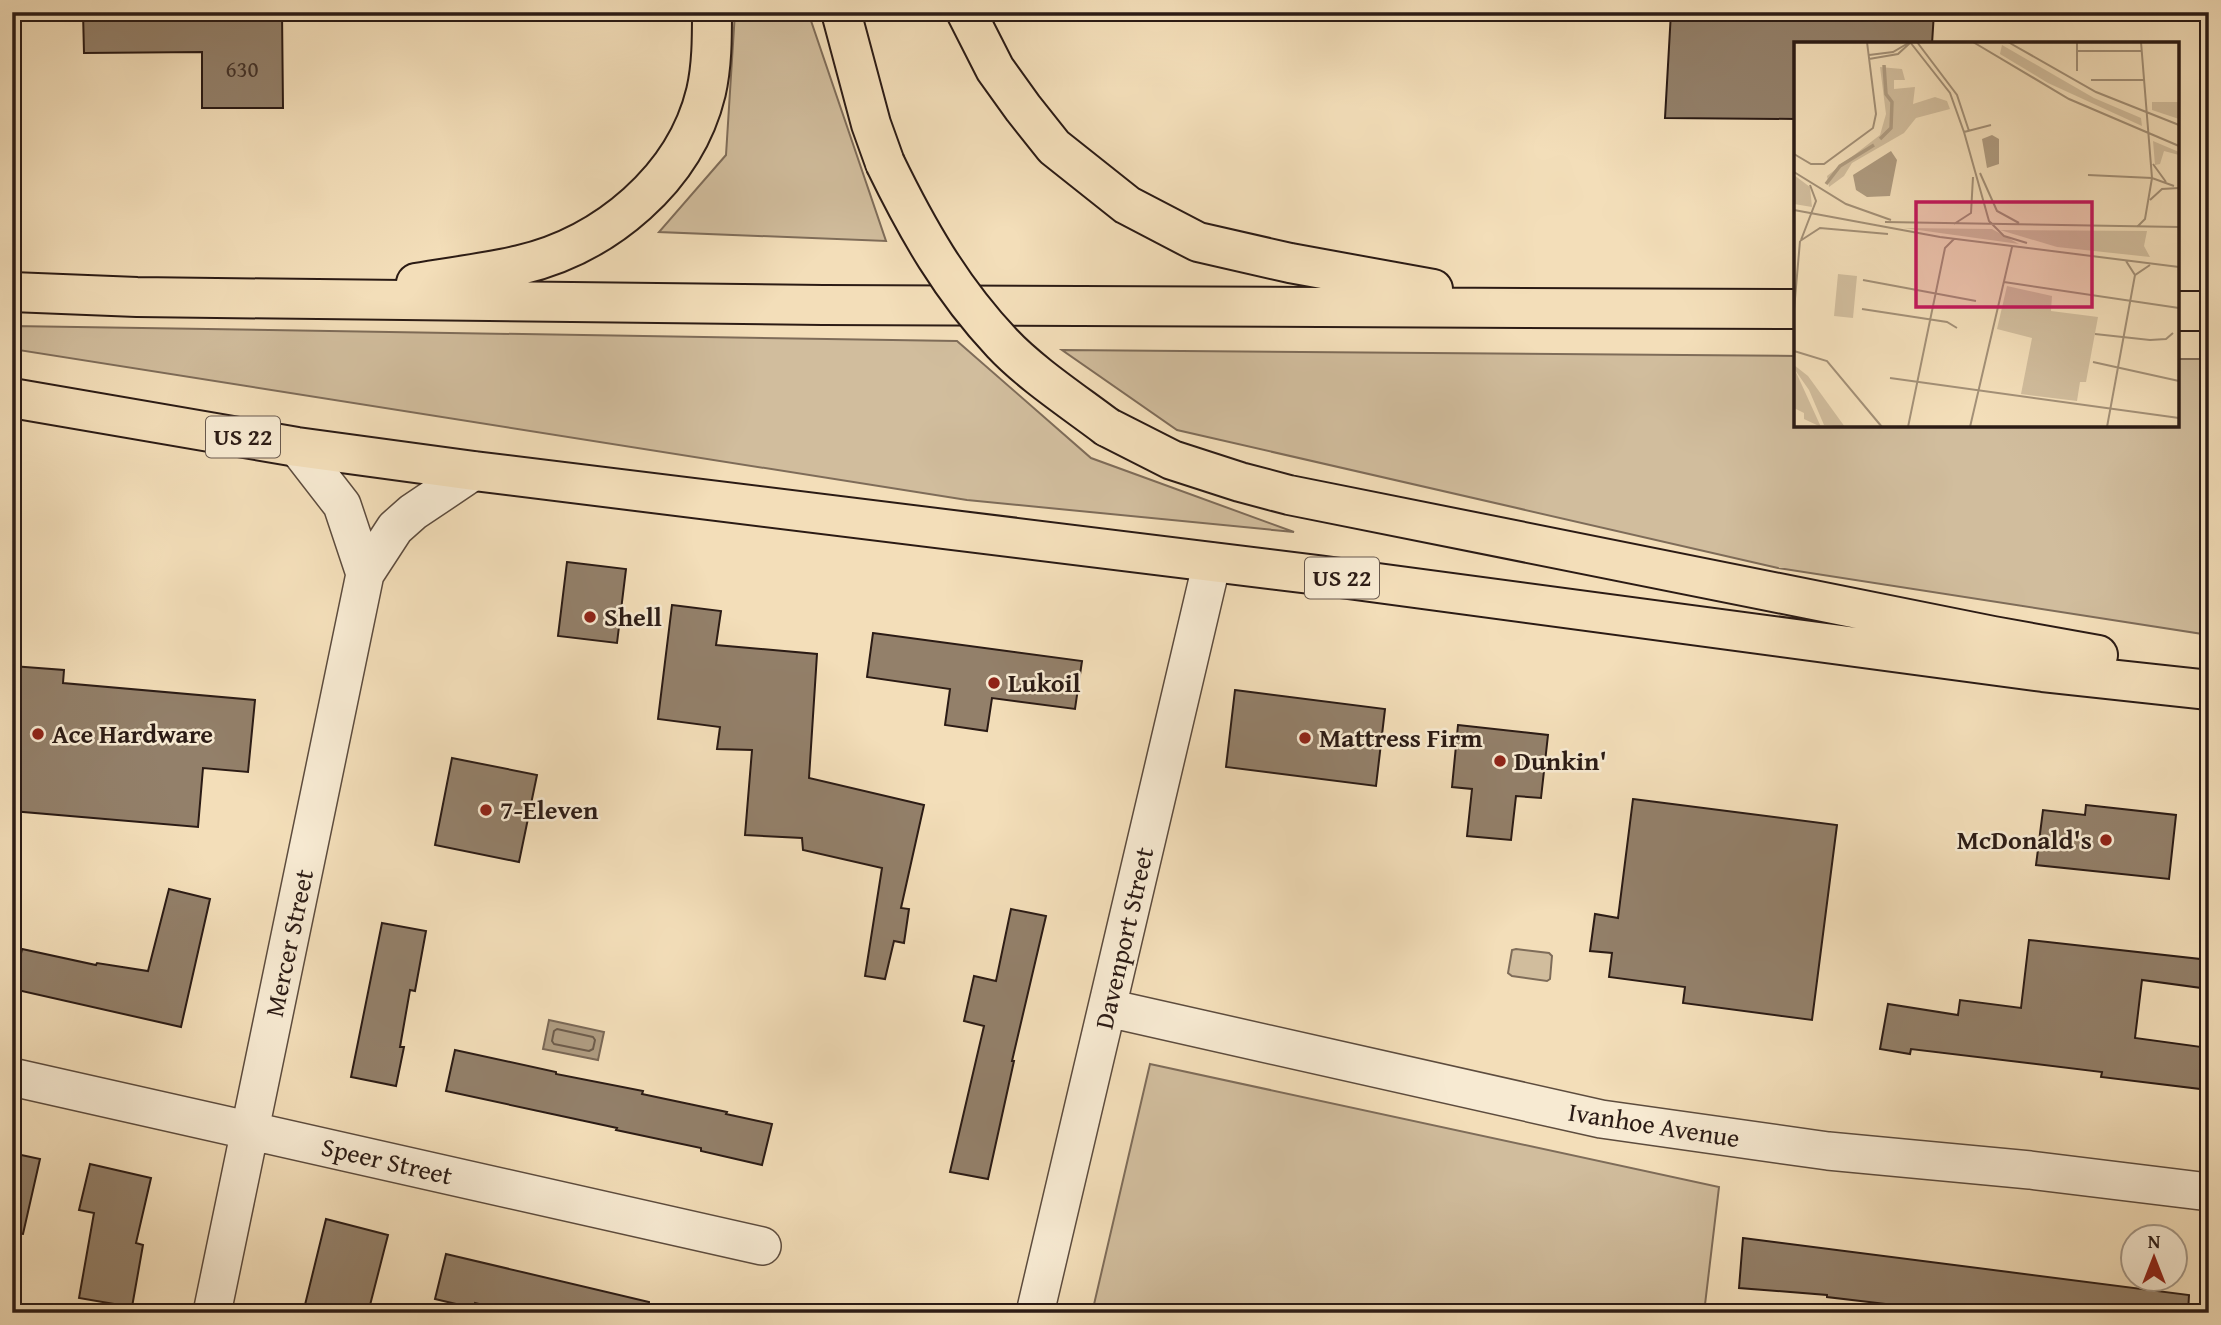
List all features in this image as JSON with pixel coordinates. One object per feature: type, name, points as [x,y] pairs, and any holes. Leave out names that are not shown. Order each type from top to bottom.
[{"type":"highway","points":[[324,300],[522,264],[588,240],[628,213],[659,181],[688,140],[706,92],[712,43],[712,12]]},
{"type":"highway","points":[[841,12],[871,124],[885,163],[920,233],[940,265],[1003,344],[1054,387],[1107,427],[1172,460],[1289,495],[1993,636],[2209,674]]},
{"type":"highway","points":[[966,12],[995,69],[1054,147],[1127,205],[1198,242],[1290,263],[1535,307]]},
{"type":"highway","points":[[12,292],[137,298],[1058,307],[1794,309]]},
{"type":"highway","points":[[2179,311],[2209,311]]},
{"type":"highway","name":"US 22","points":[[12,398],[298,447],[474,471],[1212,562],[2030,671],[2209,690]]},
{"type":"street","points":[[298,447],[342,505],[365,574]]},
{"type":"street","name":"Mercer Street","points":[[212,1313],[365,574],[395,528],[474,471]]},
{"type":"street","name":"Davenport Street","points":[[1035,1313],[1212,562]]},
{"type":"street","name":"Ivanhoe Avenue","points":[[1108,1008],[1601,1119],[1828,1151],[2030,1170],[2209,1192]]},
{"type":"street","name":"Speer Street","points":[[12,1077],[762,1246]]},
{"type":"shaded area","points":[[735,12],[808,12],[886,241],[659,232],[726,155]]},
{"type":"shaded area","points":[[12,326],[957,341],[1091,458],[1294,532],[967,500],[12,349]]},
{"type":"shaded area","points":[[1062,350],[1794,356],[1794,427],[2179,427],[2179,359],[2209,359],[2209,635],[1778,568],[1177,430]]},
{"type":"shaded area","points":[[1512,950],[1549,953],[1552,956],[1550,979],[1547,981],[1512,976],[1508,973]]},
{"type":"shaded area","points":[[1150,1064],[1719,1187],[1704,1313],[1092,1313]]},
{"type":"water","points":[[549,1020],[604,1032],[598,1060],[543,1049]]},
{"type":"building","points":[[83,12],[282,12],[283,108],[202,108],[202,52],[84,53]]},
{"type":"building","points":[[1671,12],[1934,12],[1932,42],[1794,42],[1794,119],[1665,118]]},
{"type":"building","name":"Shell","points":[[567,562],[626,569],[617,643],[558,636]]},
{"type":"building","points":[[672,605],[721,611],[716,645],[817,654],[809,778],[924,805],[901,908],[909,909],[904,943],[894,941],[885,979],[865,976],[882,868],[803,850],[802,838],[745,835],[752,750],[717,749],[720,727],[658,719]]},
{"type":"building","name":"Lukoil","points":[[873,633],[1082,661],[1075,709],[992,698],[987,731],[945,725],[950,689],[867,677]]},
{"type":"building","points":[[12,666],[64,670],[63,683],[255,700],[248,772],[203,768],[198,827],[12,811]]},
{"type":"building","name":"Mattress Firm","points":[[1235,690],[1385,709],[1376,786],[1226,767]]},
{"type":"building","name":"Dunkin'","points":[[1458,725],[1548,735],[1541,798],[1516,796],[1511,840],[1467,836],[1472,789],[1452,787]]},
{"type":"building","name":"7-Eleven","points":[[452,758],[537,775],[519,862],[435,845]]},
{"type":"building","points":[[1633,799],[1837,825],[1812,1020],[1683,1003],[1685,987],[1609,977],[1612,953],[1590,951],[1595,914],[1618,918]]},
{"type":"building","name":"McDonald's","points":[[2086,805],[2176,815],[2169,879],[2036,865],[2043,810],[2085,815]]},
{"type":"building","points":[[169,889],[210,899],[181,1027],[13,989],[22,949],[96,965],[97,963],[148,971]]},
{"type":"building","points":[[1011,909],[1046,916],[988,1179],[950,1172],[984,1026],[964,1021],[974,976],[996,981]]},
{"type":"building","points":[[382,923],[426,931],[415,991],[410,990],[400,1047],[404,1047],[396,1086],[351,1077]]},
{"type":"building","points":[[2029,940],[2209,960],[2209,989],[2142,980],[2135,1038],[2209,1048],[2209,1090],[2101,1077],[2102,1072],[1911,1049],[1910,1054],[1880,1049],[1888,1004],[1958,1015],[1960,1000],[2021,1008]]},
{"type":"building","points":[[455,1050],[643,1091],[642,1094],[772,1124],[762,1165],[701,1151],[701,1148],[616,1130],[617,1128],[446,1091]]},
{"type":"building","points":[[12,1153],[40,1159],[23,1234],[12,1233]]},
{"type":"building","points":[[90,1164],[151,1178],[136,1243],[143,1245],[132,1307],[79,1298],[94,1213],[79,1210]]},
{"type":"building","points":[[326,1219],[388,1235],[368,1313],[303,1313]]},
{"type":"building","points":[[1743,1238],[2120,1286],[2120,1294],[2189,1295],[2188,1313],[1911,1313],[1912,1307],[1827,1295],[1739,1288]]},
{"type":"building","points":[[446,1254],[649,1302],[648,1313],[515,1313],[475,1303],[473,1308],[435,1299]]},
{"type":"place","name":"Shell","points":[[590,617]]},
{"type":"place","name":"Lukoil","points":[[994,683]]},
{"type":"place","name":"Ace Hardware","points":[[38,734]]},
{"type":"place","name":"Mattress Firm","points":[[1305,738]]},
{"type":"place","name":"Dunkin'","points":[[1500,761]]},
{"type":"place","name":"7-Eleven","points":[[486,810]]},
{"type":"place","name":"McDonald's","points":[[2106,840]]}]
